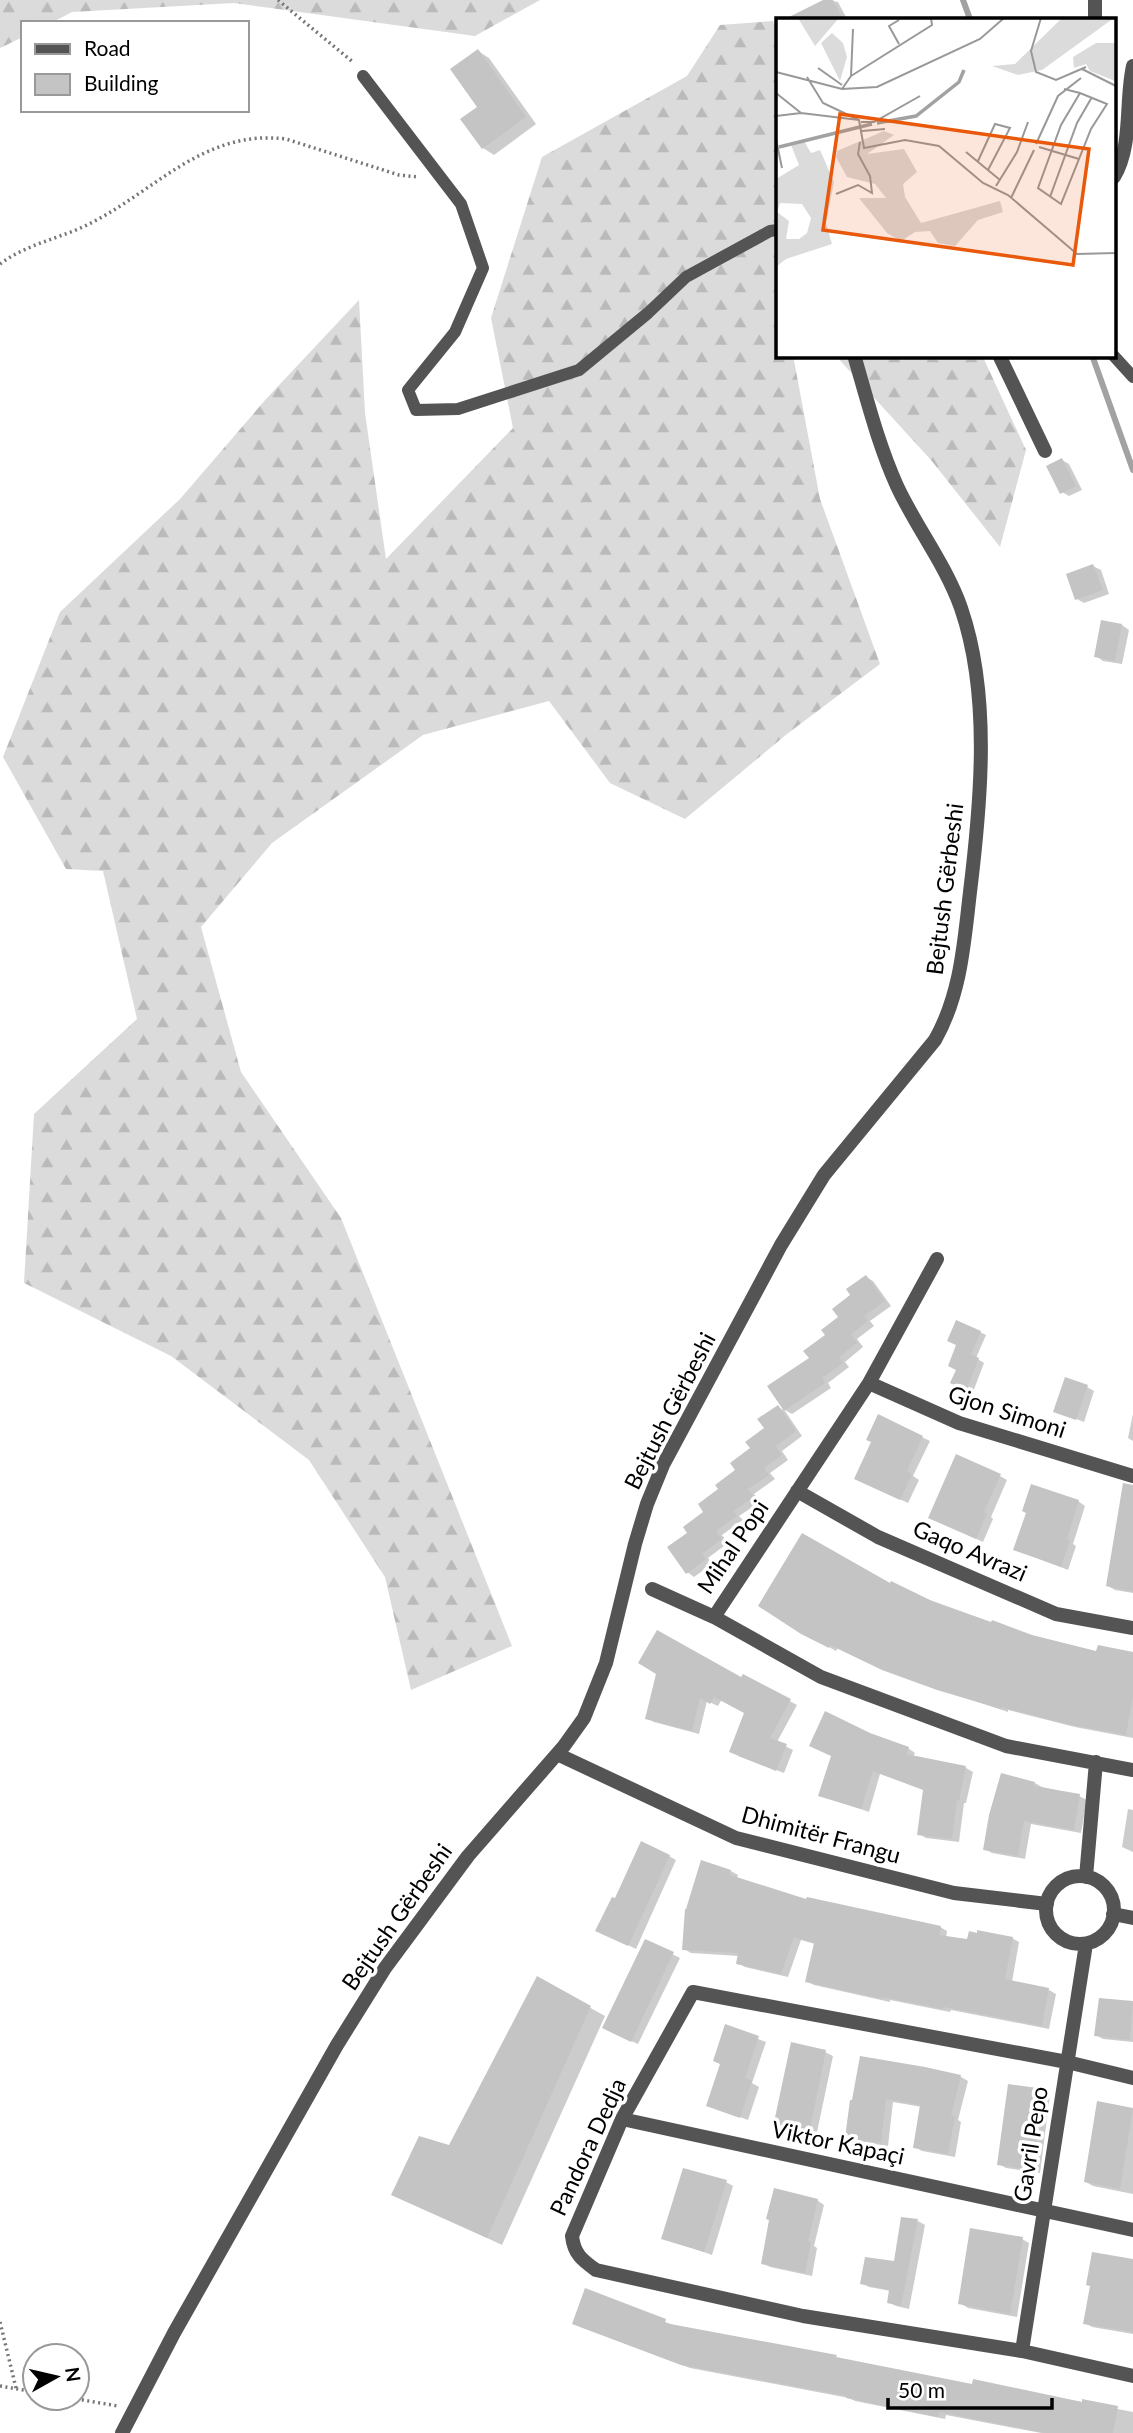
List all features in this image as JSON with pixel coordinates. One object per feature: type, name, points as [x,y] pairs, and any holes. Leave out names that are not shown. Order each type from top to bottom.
[{"type":"street","points":[[1095,0],[1095,18]]},
{"type":"street","points":[[1116,174],[1121,165],[1125,145],[1133,66]]},
{"type":"street","name":"Bejtush Gërbeshi","points":[[122,2433],[174,2333],[337,2045],[385,1968],[468,1856],[557,1754],[584,1718],[597,1689],[635,1544],[663,1465],[781,1245],[824,1175],[935,1040],[947,1019],[962,964],[980,779],[981,746],[972,654],[961,608],[952,586],[897,485],[878,436],[855,357]]},
{"type":"street","points":[[1000,357],[1045,451]]},
{"type":"street","name":"Mihal Popi","points":[[937,1259],[869,1383],[714,1617],[821,1677],[1006,1746],[1133,1770]]},
{"type":"street","name":"Gjon Simoni","points":[[869,1383],[958,1423],[1133,1476]]},
{"type":"street","name":"Gaqo Avrazi","points":[[797,1491],[878,1537],[1056,1614],[1133,1628]]},
{"type":"street","points":[[652,1589],[714,1617]]},
{"type":"street","name":"Dhimitër Frangu","points":[[557,1754],[736,1838],[954,1893],[1047,1903]]},
{"type":"street","points":[[1086,1877],[1096,1762]]},
{"type":"street","points":[[1086,1877],[1104,1886],[1110,1895],[1114,1914],[1104,1934],[1086,1944],[1075,1944],[1056,1934],[1049,1925],[1047,1903],[1051,1894],[1066,1880],[1086,1877]]},
{"type":"street","points":[[1114,1914],[1133,1918]]},
{"type":"street","name":"Gavril Pepo","points":[[1022,2351],[1086,1944]]},
{"type":"street","name":"Pandora Dedja","points":[[1067,2062],[693,1992],[622,2119],[572,2236],[574,2248],[579,2258],[596,2270],[803,2316],[1022,2351],[1133,2376]]},
{"type":"street","points":[[1067,2062],[1133,2078]]},
{"type":"street","name":"Viktor Kapaçi","points":[[622,2119],[1133,2230]]},
{"type":"lane","points":[[363,76],[461,204],[482,268],[455,332],[408,390],[416,410],[458,409],[579,370],[648,313],[686,277],[776,230]]},
{"type":"lane","points":[[1115,357],[1133,377]]},
{"type":"path","points":[[278,0],[351,60],[363,76]]},
{"type":"path","points":[[0,264],[27,248],[97,221],[196,156],[241,140],[268,137],[286,139],[399,176],[438,174]]},
{"type":"path","points":[[0,2322],[16,2389]]},
{"type":"path","points":[[0,2386],[21,2390]]},
{"type":"path","points":[[91,2401],[135,2409]]},
{"type":"green space","points":[[0,0],[540,0],[475,36],[234,3],[72,12],[55,21],[21,21],[21,38],[0,48]]},
{"type":"green space","points":[[773,21],[776,29],[776,357],[793,357],[820,499],[880,664],[787,734],[685,819],[610,783],[549,701],[423,735],[272,843],[201,927],[241,1072],[341,1218],[512,1646],[411,1690],[385,1577],[309,1460],[171,1356],[24,1283],[34,1114],[137,1019],[103,871],[66,869],[3,757],[60,612],[180,499],[266,399],[359,300],[365,413],[386,559],[513,428],[491,318],[542,157],[687,76],[720,25]]},
{"type":"green space","points":[[837,357],[983,357],[1026,450],[1000,547],[931,460]]},
{"type":"building","points":[[823,0],[833,0],[842,18],[787,18]]},
{"type":"building","points":[[478,49],[526,117],[482,149],[460,119],[477,107],[450,69]]},
{"type":"building","points":[[1062,458],[1076,486],[1060,494],[1046,466]]},
{"type":"building","points":[[1093,564],[1103,590],[1075,600],[1066,574]]},
{"type":"building","points":[[1101,620],[1122,624],[1115,661],[1094,657]]},
{"type":"building","points":[[866,1275],[885,1301],[864,1316],[868,1321],[851,1334],[857,1343],[839,1357],[843,1363],[822,1378],[825,1383],[784,1411],[767,1386],[809,1358],[803,1351],[825,1335],[821,1330],[838,1317],[832,1309],[850,1295],[846,1289]]},
{"type":"building","points":[[956,1320],[981,1331],[971,1354],[979,1358],[966,1391],[950,1383],[956,1370],[948,1366],[956,1345],[947,1341]]},
{"type":"building","points":[[1065,1377],[1088,1385],[1076,1420],[1053,1412]]},
{"type":"building","points":[[778,1405],[796,1431],[776,1446],[782,1455],[764,1468],[769,1475],[748,1489],[754,1497],[733,1511],[737,1516],[716,1531],[722,1539],[702,1554],[706,1559],[686,1574],[667,1547],[687,1533],[683,1527],[703,1512],[698,1504],[718,1489],[715,1485],[735,1470],[730,1463],[750,1448],[745,1442],[764,1428],[757,1419]]},
{"type":"building","points":[[878,1414],[923,1436],[907,1471],[912,1474],[900,1500],[854,1479],[871,1442],[866,1440]]},
{"type":"building","points":[[956,1454],[1001,1474],[984,1512],[987,1513],[976,1539],[928,1518]]},
{"type":"building","points":[[1123,1483],[1133,1485],[1133,1592],[1106,1586]]},
{"type":"building","points":[[1031,1484],[1079,1500],[1061,1567],[1013,1550],[1026,1513],[1022,1511]]},
{"type":"building","points":[[802,1533],[890,1583],[891,1581],[932,1601],[1032,1635],[1096,1651],[1098,1645],[1133,1652],[1133,1697],[1126,1735],[1001,1709],[937,1690],[882,1670],[801,1634],[758,1606]]},
{"type":"building","points":[[657,1630],[741,1677],[743,1674],[791,1699],[770,1738],[787,1744],[776,1771],[729,1752],[744,1713],[714,1697],[710,1704],[700,1698],[692,1731],[645,1719],[656,1674],[638,1663]]},
{"type":"building","points":[[825,1711],[870,1733],[909,1747],[906,1754],[966,1766],[959,1801],[957,1800],[952,1839],[917,1835],[923,1790],[873,1771],[861,1809],[818,1796],[831,1756],[809,1746]]},
{"type":"building","points":[[1001,1773],[1035,1782],[1034,1786],[1080,1794],[1074,1830],[1024,1821],[1018,1856],[983,1850],[989,1815]]},
{"type":"building","points":[[641,1841],[670,1855],[628,1946],[595,1931],[612,1897],[615,1898]]},
{"type":"building","points":[[701,1860],[731,1870],[730,1875],[806,1899],[807,1897],[941,1926],[939,1935],[967,1939],[969,1931],[977,1933],[977,1930],[1013,1937],[1005,1979],[1049,1988],[1042,2026],[944,2007],[943,2009],[883,1999],[805,1982],[814,1943],[794,1937],[781,1974],[736,1964],[738,1953],[682,1950],[685,1909]]},
{"type":"building","points":[[645,1939],[674,1952],[631,2042],[602,2028]]},
{"type":"building","points":[[537,1976],[591,2006],[487,2238],[391,2195],[419,2136],[449,2145]]},
{"type":"building","points":[[1099,1998],[1133,2001],[1130,2040],[1094,2036]]},
{"type":"building","points":[[725,2024],[759,2036],[745,2078],[752,2081],[740,2118],[706,2106],[720,2064],[713,2061]]},
{"type":"building","points":[[791,2042],[826,2050],[809,2134],[773,2127]]},
{"type":"building","points":[[860,2056],[961,2075],[951,2116],[955,2116],[948,2154],[913,2148],[920,2105],[886,2099],[881,2143],[845,2138]]},
{"type":"building","points":[[1008,2084],[1044,2089],[1033,2170],[997,2165]]},
{"type":"building","points":[[1097,2101],[1133,2108],[1120,2189],[1084,2182]]},
{"type":"building","points":[[683,2168],[727,2180],[704,2252],[661,2239]]},
{"type":"building","points":[[774,2188],[818,2199],[808,2241],[811,2242],[805,2273],[761,2264],[769,2220],[766,2219]]},
{"type":"building","points":[[901,2217],[918,2219],[901,2306],[887,2303],[889,2290],[860,2284],[865,2257],[894,2261]]},
{"type":"building","points":[[970,2228],[1023,2237],[1010,2314],[958,2304]]},
{"type":"building","points":[[1092,2252],[1133,2259],[1133,2332],[1083,2324],[1090,2286],[1086,2285]]},
{"type":"building","points":[[585,2288],[666,2319],[665,2323],[837,2355],[836,2357],[972,2384],[973,2379],[1082,2402],[1082,2399],[1118,2406],[1113,2433],[1045,2433],[939,2412],[938,2417],[846,2396],[681,2365],[572,2324]]},
{"type":"waterway","points":[[963,0],[970,18]]},
{"type":"waterway","points":[[1093,357],[1133,470]]}]
